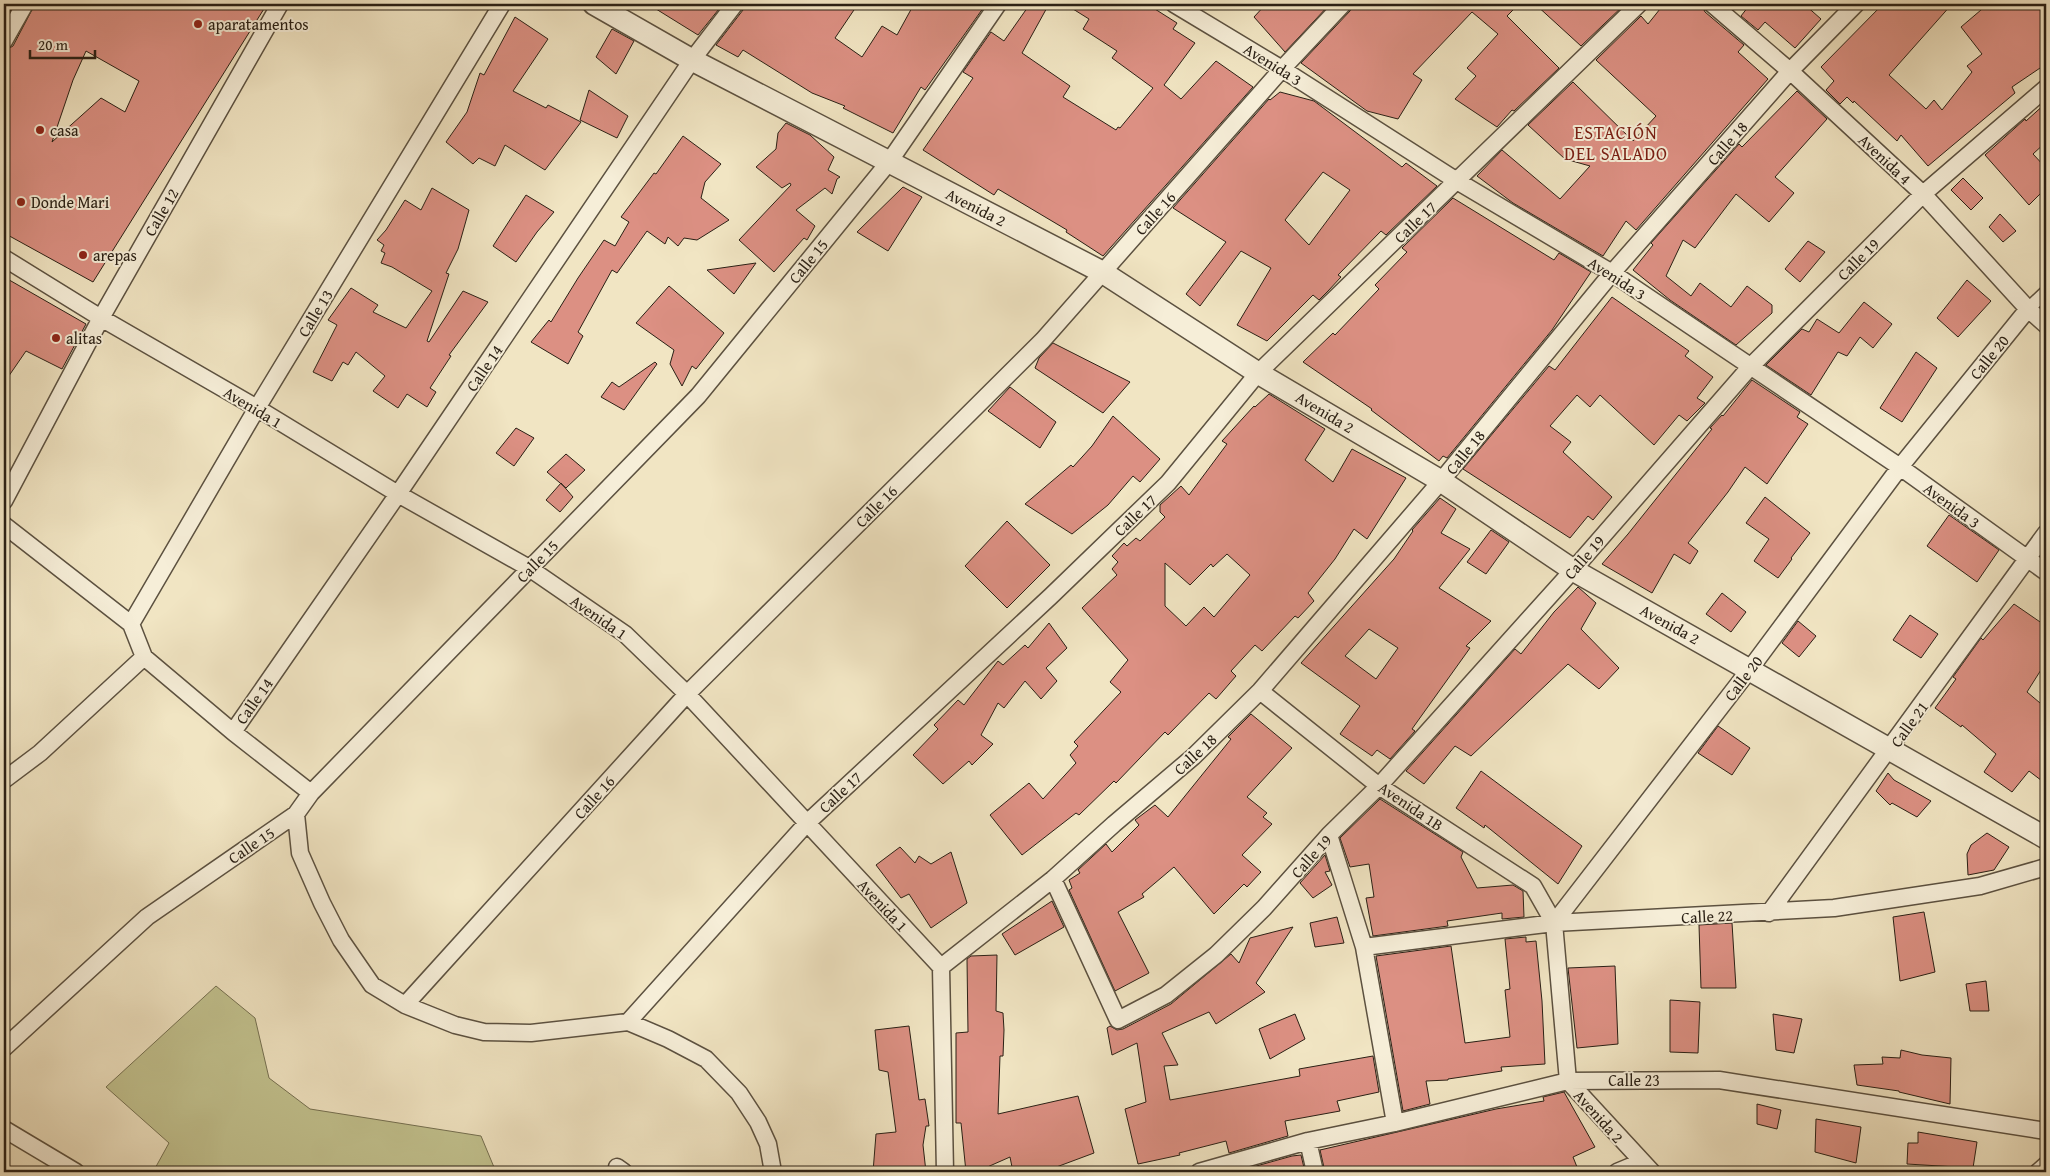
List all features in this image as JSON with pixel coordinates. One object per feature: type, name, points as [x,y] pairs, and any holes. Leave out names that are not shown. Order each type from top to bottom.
[{"type":"street","points":[[4,41],[25,4]]},
{"type":"street","name":"Calle 12","points":[[4,502],[101,318],[280,4]]},
{"type":"street","name":"Calle 13","points":[[132,624],[257,408],[502,4]]},
{"type":"street","name":"Avenida 2","points":[[594,4],[692,60],[1102,272],[1258,373],[1441,481],[1573,570],[1891,748],[2046,838]]},
{"type":"street","name":"Calle 14","points":[[233,732],[398,494],[692,60],[734,4]]},
{"type":"street","name":"Calle 15","points":[[4,1048],[147,917],[296,814],[312,793],[698,396],[889,162],[998,4]]},
{"type":"street","name":"Avenida 3","points":[[1174,4],[1282,69],[1457,181],[1612,273],[1900,467],[2046,572]]},
{"type":"street","name":"Calle 16","points":[[404,1005],[687,694],[1043,340],[1282,69],[1343,4]]},
{"type":"street","name":"Calle 17","points":[[628,1022],[807,823],[1044,603],[1168,483],[1258,373],[1639,4]]},
{"type":"street","name":"Avenida 4","points":[[1712,4],[1790,71],[1923,194],[2028,309],[2046,325]]},
{"type":"street","name":"Calle 18","points":[[941,966],[1053,879],[1114,824],[1194,757],[1260,691],[1441,481],[1612,273],[1790,71],[1856,4]]},
{"type":"street","name":"Calle 19","points":[[1053,879],[1118,1020],[1166,995],[1216,955],[1264,908],[1329,835],[1379,786],[1573,570],[1750,367],[1923,194],[2046,88]]},
{"type":"street","name":"Avenida 1","points":[[4,258],[101,318],[257,408],[398,494],[529,568],[625,634],[687,694],[941,966]]},
{"type":"street","points":[[2028,309],[2046,292]]},
{"type":"street","name":"Calle 20","points":[[1554,923],[1750,669],[1900,467],[2028,309]]},
{"type":"street","points":[[4,524],[132,624],[144,657],[233,732],[312,793]]},
{"type":"street","name":"Calle 21","points":[[1769,913],[2046,533]]},
{"type":"street","points":[[4,780],[40,753],[144,657]]},
{"type":"street","name":"Avenida 1B","points":[[1260,691],[1379,786],[1533,886],[1554,923]]},
{"type":"street","points":[[296,814],[300,853],[322,903],[341,940],[372,985],[404,1005],[455,1025],[484,1032],[531,1033],[628,1022],[668,1039],[706,1059],[739,1093],[758,1122],[768,1144],[774,1172]]},
{"type":"street","points":[[1329,835],[1364,947],[1395,1123]]},
{"type":"street","name":"Calle 22","points":[[1364,947],[1554,923],[1769,913],[1834,908],[1980,886],[2046,867]]},
{"type":"street","points":[[1554,923],[1568,1081]]},
{"type":"street","points":[[941,966],[945,1172]]},
{"type":"street","name":"Calle 23","points":[[1199,1172],[1308,1141],[1395,1123],[1568,1081],[1719,1080],[2046,1131]]},
{"type":"street","name":"Avenida 2","points":[[1568,1081],[1646,1167]]},
{"type":"street","points":[[4,1129],[76,1172]]},
{"type":"street","points":[[1308,1141],[1315,1172]]},
{"type":"street","points":[[2038,1172],[2046,1166]]},
{"type":"street","points":[[1617,1172],[1646,1167]]},
{"type":"green space","points":[[216,986],[255,1018],[269,1078],[310,1109],[481,1136],[496,1172],[153,1172],[169,1143],[106,1087]]},
{"type":"building","points":[[4,4],[14,4],[4,21]]},
{"type":"building","points":[[35,4],[267,4],[93,282],[4,233],[4,51],[13,46]],"holes":[[[86,51],[139,81],[125,112],[101,98],[52,142],[73,80]]]},
{"type":"building","points":[[648,4],[723,4],[698,35]]},
{"type":"building","points":[[745,4],[858,4],[835,38],[862,57],[882,26],[897,35],[914,4],[986,4],[925,90],[921,87],[893,133],[843,108],[845,106],[812,93],[743,50],[738,57],[716,45],[743,10]]},
{"type":"building","points":[[1030,4],[1049,4],[1022,53],[1070,86],[1063,97],[1116,130],[1118,127],[1120,128],[1153,88],[1112,58],[1117,51],[1083,29],[1089,19],[1065,4],[1147,4],[1177,23],[1173,29],[1195,43],[1164,85],[1181,99],[1216,61],[1253,87],[1103,256],[1066,232],[1067,230],[998,189],[994,195],[923,150],[973,78],[963,72],[991,32],[1004,41]]},
{"type":"building","points":[[1266,4],[1330,4],[1285,52],[1254,17]]},
{"type":"building","points":[[1353,4],[1519,4],[1507,16],[1559,68],[1514,111],[1512,110],[1497,127],[1455,99],[1476,76],[1467,68],[1498,34],[1472,12],[1413,74],[1422,80],[1398,119],[1367,111],[1301,63],[1350,11]]},
{"type":"building","points":[[1535,4],[1625,4],[1581,46]]},
{"type":"building","points":[[1664,4],[1701,4],[1705,12],[1744,45],[1738,52],[1768,79],[1636,230],[1626,221],[1603,256],[1513,203],[1477,176],[1502,150],[1560,199],[1590,166],[1565,159],[1528,125],[1573,82],[1633,141],[1656,116],[1596,60],[1641,16],[1648,24]]},
{"type":"building","points":[[1744,4],[1804,4],[1821,19],[1795,48],[1765,22],[1758,30],[1741,16],[1748,7]]},
{"type":"building","points":[[1883,4],[1952,4],[1889,75],[1926,109],[1934,100],[1942,110],[1972,72],[1967,66],[1982,54],[1961,27],[1988,4],[2046,4],[2046,64],[2012,87],[2015,93],[1928,166],[1901,135],[1897,141],[1854,101],[1853,103],[1847,97],[1840,104],[1826,90],[1834,81],[1821,67]]},
{"type":"building","points":[[515,17],[548,39],[513,91],[546,108],[548,105],[581,122],[545,170],[505,145],[495,166],[479,158],[473,164],[446,142],[467,112],[480,73],[484,75]]},
{"type":"building","points":[[612,29],[634,41],[616,74],[596,57]]},
{"type":"building","points":[[589,90],[628,116],[617,138],[580,120]]},
{"type":"building","points":[[1797,91],[1827,119],[1775,177],[1794,193],[1769,222],[1736,194],[1695,248],[1683,240],[1666,276],[1691,296],[1700,283],[1731,307],[1747,286],[1772,305],[1772,313],[1736,345],[1670,300],[1633,270],[1653,245],[1651,243],[1739,144],[1742,147]]},
{"type":"building","points":[[1280,92],[1314,101],[1402,167],[1406,163],[1437,186],[1386,235],[1381,231],[1338,275],[1341,277],[1319,300],[1313,295],[1267,341],[1237,325],[1271,268],[1241,251],[1200,306],[1186,294],[1226,242],[1173,208],[1270,100]],"holes":[[[1323,172],[1350,190],[1309,245],[1285,220]]]},
{"type":"building","points":[[2046,103],[2046,142],[2033,154],[2046,168],[2046,188],[2029,205],[1985,155]]},
{"type":"building","points":[[786,123],[810,135],[834,157],[828,170],[840,177],[837,179],[832,194],[825,188],[796,210],[815,226],[807,240],[804,238],[774,272],[739,240],[791,185],[790,183],[782,188],[756,167],[776,149],[778,133]]},
{"type":"building","points":[[683,136],[721,164],[705,182],[701,198],[729,220],[697,240],[684,238],[678,246],[668,237],[665,244],[647,231],[617,273],[612,270],[578,332],[583,336],[568,364],[531,342],[549,320],[551,322],[604,240],[615,246],[629,222],[621,217],[654,173],[656,174]]},
{"type":"building","points":[[1963,178],[1983,198],[1971,210],[1951,190]]},
{"type":"building","points":[[903,187],[922,197],[888,251],[857,232]]},
{"type":"building","points":[[432,188],[469,210],[458,249],[446,273],[449,274],[427,341],[429,342],[463,291],[488,302],[449,355],[451,356],[430,388],[436,392],[427,407],[407,394],[398,408],[373,391],[385,376],[356,352],[348,365],[343,362],[332,381],[313,372],[337,325],[328,320],[351,288],[378,305],[373,312],[406,328],[432,291],[392,267],[381,263],[385,253],[381,251],[384,245],[377,240],[386,230],[405,200],[421,210]]},
{"type":"building","points":[[526,195],[554,212],[516,262],[493,246]]},
{"type":"building","points":[[1453,198],[1554,260],[1559,253],[1591,272],[1552,330],[1447,458],[1443,456],[1439,461],[1372,409],[1303,362],[1333,333],[1335,335],[1379,289],[1375,285],[1407,252],[1402,248]]},
{"type":"building","points":[[2000,214],[2016,231],[2003,242],[1989,227]]},
{"type":"building","points":[[1808,241],[1825,252],[1800,282],[1785,269]]},
{"type":"building","points":[[756,263],[734,294],[707,270]]},
{"type":"building","points":[[4,277],[86,324],[62,369],[26,351],[4,383]]},
{"type":"building","points":[[1967,280],[1991,301],[1958,337],[1937,318]]},
{"type":"building","points":[[669,286],[724,333],[696,369],[692,366],[682,386],[670,364],[674,350],[636,323]]},
{"type":"building","points":[[1612,297],[1689,351],[1685,356],[1713,377],[1697,398],[1705,403],[1687,421],[1679,415],[1654,445],[1600,395],[1590,407],[1577,395],[1550,426],[1571,442],[1563,452],[1612,497],[1593,520],[1588,516],[1570,538],[1463,469],[1549,366],[1555,370]]},
{"type":"building","points":[[1864,302],[1892,324],[1873,348],[1860,337],[1847,356],[1838,352],[1811,395],[1766,365],[1802,329],[1809,332],[1817,319],[1839,333]]},
{"type":"building","points":[[1053,343],[1130,382],[1103,413],[1035,368],[1039,358]]},
{"type":"building","points":[[1916,352],[1937,368],[1902,422],[1880,408]]},
{"type":"building","points":[[655,362],[657,364],[624,410],[601,397],[612,382],[619,387]]},
{"type":"building","points":[[1752,380],[1800,412],[1797,417],[1808,424],[1767,484],[1745,467],[1688,543],[1698,551],[1690,564],[1674,554],[1652,593],[1602,564],[1712,429],[1710,428],[1723,416]]},
{"type":"building","points":[[1010,387],[1056,422],[1040,448],[988,411]]},
{"type":"building","points":[[1269,394],[1325,429],[1305,460],[1333,482],[1352,449],[1406,478],[1367,539],[1354,529],[1335,559],[1308,593],[1314,601],[1298,618],[1295,616],[1262,651],[1255,645],[1231,671],[1236,676],[1216,699],[1209,693],[1168,735],[1165,732],[1116,783],[1114,781],[1079,815],[1076,813],[1022,855],[990,815],[1029,783],[1043,799],[1076,763],[1070,755],[1078,746],[1074,742],[1121,692],[1110,682],[1128,660],[1082,608],[1117,575],[1112,569],[1118,562],[1112,556],[1124,543],[1127,546],[1136,538],[1140,541],[1165,517],[1160,512],[1160,505],[1181,486],[1189,495],[1227,444],[1222,441]],"holes":[[[1227,554],[1250,575],[1214,617],[1204,607],[1186,626],[1165,606],[1165,563],[1190,585],[1211,564],[1213,567]]]},
{"type":"building","points":[[1113,416],[1160,459],[1140,482],[1133,476],[1108,505],[1072,534],[1025,504],[1071,465],[1073,467],[1092,446]]},
{"type":"building","points":[[516,428],[534,438],[514,466],[496,453]]},
{"type":"building","points":[[566,454],[585,470],[566,488],[547,472]]},
{"type":"building","points":[[561,483],[573,497],[560,512],[546,500]]},
{"type":"building","points":[[1765,497],[1810,533],[1778,578],[1754,561],[1769,539],[1746,523]]},
{"type":"building","points":[[1440,498],[1456,509],[1441,533],[1470,549],[1439,588],[1491,621],[1466,646],[1470,648],[1412,729],[1415,731],[1390,759],[1377,750],[1372,756],[1340,734],[1360,706],[1301,663],[1394,559],[1412,530]],"holes":[[[1369,629],[1398,648],[1376,679],[1345,656]]]},
{"type":"building","points":[[1949,515],[1999,550],[1977,582],[1927,546]]},
{"type":"building","points":[[1007,521],[1050,565],[1007,608],[965,566]]},
{"type":"building","points":[[1491,530],[1509,542],[1486,574],[1467,562]]},
{"type":"building","points":[[1578,587],[1596,603],[1581,629],[1619,668],[1599,689],[1568,664],[1471,756],[1455,746],[1424,784],[1406,771],[1515,649],[1521,654],[1554,612]]},
{"type":"building","points":[[1722,593],[1746,612],[1731,632],[1706,614]]},
{"type":"building","points":[[2014,604],[2046,626],[2046,662],[2027,692],[2046,708],[2046,784],[2029,771],[2012,792],[1984,772],[1996,754],[1962,725],[1961,727],[1935,708],[1956,679],[1953,677],[1981,638],[1983,640]]},
{"type":"building","points":[[1910,615],[1938,634],[1921,658],[1893,640]]},
{"type":"building","points":[[1798,621],[1816,636],[1799,657],[1782,643]]},
{"type":"building","points":[[1049,623],[1067,648],[1046,668],[1057,681],[1041,699],[1025,681],[1004,708],[998,703],[981,735],[993,744],[972,765],[969,761],[943,784],[913,755],[938,729],[934,725],[958,700],[964,705],[998,661],[1003,665],[1025,645],[1028,648]]},
{"type":"building","points":[[1251,714],[1292,748],[1247,797],[1267,813],[1263,817],[1272,824],[1242,855],[1261,872],[1247,887],[1244,884],[1214,914],[1174,867],[1142,894],[1144,897],[1118,912],[1149,973],[1115,991],[1069,890],[1072,888],[1069,880],[1080,873],[1078,870],[1106,844],[1112,852],[1139,825],[1135,820],[1155,805],[1168,817],[1231,739],[1228,737]]},
{"type":"building","points":[[1718,726],[1750,748],[1732,775],[1698,753]]},
{"type":"building","points":[[1481,771],[1582,846],[1558,884],[1485,825],[1484,828],[1456,808]]},
{"type":"building","points":[[1888,773],[1894,780],[1931,801],[1917,817],[1892,803],[1890,805],[1876,791]]},
{"type":"building","points":[[1380,799],[1463,852],[1461,857],[1477,888],[1513,885],[1523,891],[1524,917],[1502,919],[1502,913],[1447,921],[1448,926],[1373,936],[1366,898],[1374,897],[1369,864],[1350,867],[1340,838]]},
{"type":"building","points":[[1987,833],[2009,847],[1994,870],[1968,875],[1967,854],[1971,845]]},
{"type":"building","points":[[900,847],[915,863],[919,856],[931,864],[951,852],[967,903],[931,928],[909,894],[901,898],[876,865]]},
{"type":"building","points":[[1325,855],[1330,871],[1325,872],[1332,885],[1313,898],[1300,883]]},
{"type":"building","points":[[1052,901],[1064,927],[1015,955],[1002,934]]},
{"type":"building","points":[[1924,912],[1935,972],[1900,981],[1893,917]]},
{"type":"building","points":[[1337,917],[1344,943],[1315,947],[1310,923]]},
{"type":"building","points":[[1732,923],[1736,988],[1701,988],[1699,925]]},
{"type":"building","points":[[1293,927],[1256,983],[1265,992],[1216,1024],[1209,1012],[1162,1033],[1178,1065],[1164,1066],[1170,1100],[1300,1076],[1299,1069],[1373,1056],[1379,1092],[1337,1101],[1340,1111],[1285,1121],[1288,1136],[1229,1153],[1226,1141],[1179,1153],[1180,1155],[1138,1164],[1125,1109],[1146,1102],[1137,1043],[1112,1055],[1107,1028],[1110,1026],[1117,1030],[1123,1029],[1171,1004],[1231,954],[1239,963],[1250,938]]},
{"type":"building","points":[[1526,937],[1526,942],[1536,941],[1542,1001],[1545,1064],[1501,1067],[1502,1071],[1448,1080],[1426,1081],[1430,1104],[1403,1111],[1376,956],[1451,946],[1465,1043],[1510,1037],[1505,990],[1510,989],[1505,939]]},
{"type":"building","points":[[997,955],[996,1011],[1003,1013],[1004,1030],[1003,1056],[1000,1056],[998,1114],[1078,1096],[1094,1153],[1043,1172],[1013,1172],[1010,1157],[976,1172],[966,1172],[961,1123],[956,1123],[956,1033],[968,1032],[967,959],[971,956]]},
{"type":"building","points":[[1615,966],[1618,1044],[1577,1048],[1568,968]]},
{"type":"building","points":[[1986,981],[1989,1011],[1970,1011],[1966,984]]},
{"type":"building","points":[[1670,1000],[1700,1002],[1698,1053],[1670,1052]]},
{"type":"building","points":[[1295,1014],[1305,1039],[1270,1059],[1259,1029]]},
{"type":"building","points":[[1773,1014],[1802,1019],[1794,1053],[1776,1050]]},
{"type":"building","points":[[909,1026],[919,1100],[925,1099],[929,1126],[926,1126],[923,1145],[926,1172],[873,1172],[876,1134],[896,1132],[888,1072],[879,1070],[875,1030]]},
{"type":"building","points":[[1901,1050],[1922,1055],[1951,1058],[1950,1104],[1899,1091],[1857,1085],[1854,1065],[1883,1064],[1882,1057],[1900,1058]]},
{"type":"building","points":[[1564,1092],[1595,1147],[1573,1157],[1579,1172],[1325,1172],[1320,1150],[1496,1109],[1544,1101],[1543,1097]]},
{"type":"building","points":[[1757,1104],[1781,1110],[1777,1129],[1757,1124]]},
{"type":"building","points":[[1816,1119],[1861,1127],[1856,1163],[1815,1152]]},
{"type":"building","points":[[1918,1132],[1977,1142],[1973,1168],[1907,1164],[1908,1143],[1918,1143]]},
{"type":"building","points":[[1301,1155],[1305,1172],[1235,1172],[1292,1156]]},
{"type":"place","name":"aparatamentos","points":[[198,24]]},
{"type":"place","name":"casa","points":[[40,130]]},
{"type":"place","name":"Donde Mari","points":[[21,202]]},
{"type":"place","name":"arepas","points":[[83,255]]},
{"type":"place","name":"alitas","points":[[56,338]]},
{"type":"district","name":"ESTACIÓN DEL SALADO","points":[[1616,142]]}]
